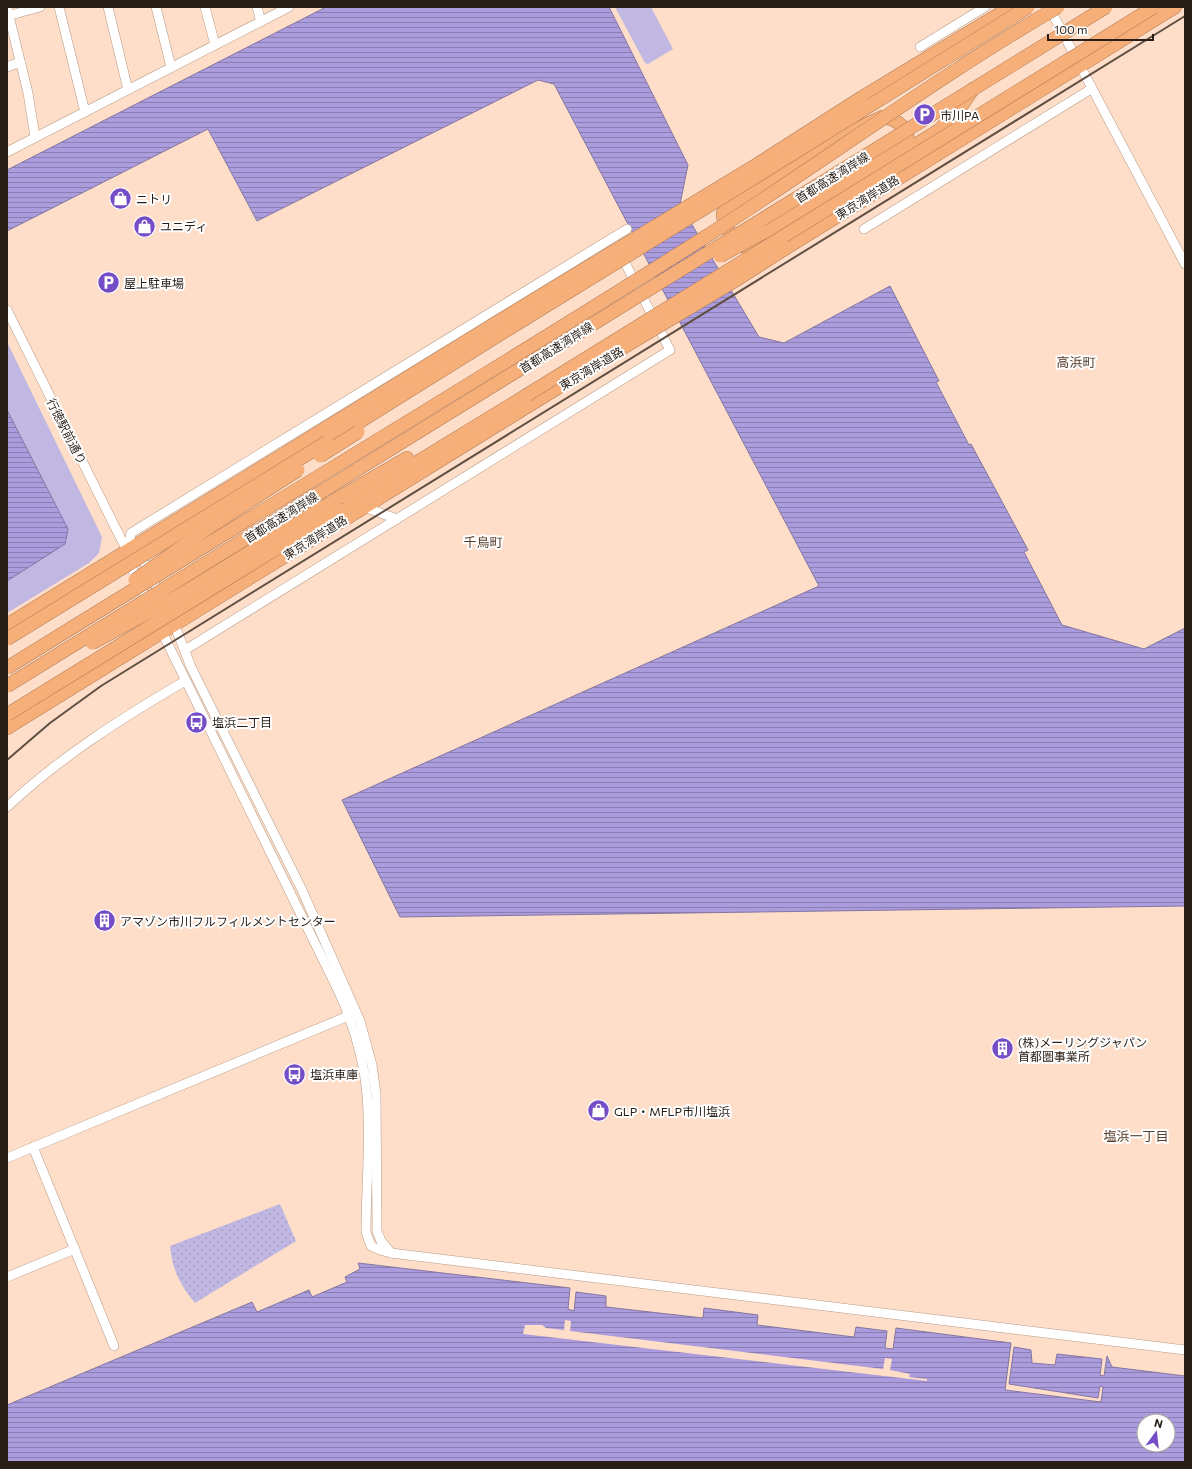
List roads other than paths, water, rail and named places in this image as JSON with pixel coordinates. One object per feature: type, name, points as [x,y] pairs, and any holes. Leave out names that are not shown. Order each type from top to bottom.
[{"type":"highway","points":[[7,625],[494,331],[861,98],[1011,7]]},
{"type":"highway","points":[[113,602],[127,586],[199,534],[358,432],[467,355],[494,331],[622,260],[1028,7]]},
{"type":"highway","name":"首都高速湾岸線","points":[[7,668],[647,274],[778,190],[954,71],[1058,7]]},
{"type":"highway","name":"首都高速湾岸線","points":[[7,686],[1106,7]]},
{"type":"highway","name":"東京湾岸道路","points":[[7,728],[364,507],[530,399],[622,335],[1154,7]]},
{"type":"highway","name":"東京湾岸道路","points":[[8,714],[339,504],[408,457],[428,454],[530,399],[736,280],[902,175],[1175,7]]},
{"type":"highway","points":[[643,293],[678,281],[764,232],[894,152],[907,142],[907,137],[901,124],[889,118],[882,117],[840,137],[735,202],[723,213],[724,223],[737,243],[742,246],[748,247],[938,131],[955,115],[973,89]]},
{"type":"highway","points":[[622,260],[640,243],[758,164]]},
{"type":"highway","points":[[622,335],[675,310],[761,260],[786,248]]},
{"type":"highway","points":[[7,639],[467,355]]},
{"type":"highway","points":[[7,692],[99,639],[180,596],[339,504]]},
{"type":"street","points":[[35,137],[28,93],[8,13],[40,7]]},
{"type":"street","points":[[59,7],[85,112]]},
{"type":"street","points":[[108,7],[128,90]]},
{"type":"street","points":[[156,7],[171,68]]},
{"type":"street","points":[[205,7],[215,45]]},
{"type":"street","points":[[257,7],[261,22]]},
{"type":"street","points":[[7,152],[289,7]]},
{"type":"street","points":[[920,47],[985,7]]},
{"type":"street","points":[[1049,7],[1185,264]]},
{"type":"street","points":[[7,67],[20,62]]},
{"type":"street","points":[[864,229],[1092,89]]},
{"type":"street","points":[[391,1253],[378,1236],[375,1088],[366,1040],[333,969],[323,937],[302,890],[191,667],[174,624],[144,562],[128,552],[131,533],[627,229]]},
{"type":"street","points":[[185,650],[670,350],[612,238]]},
{"type":"street","name":"行徳駅前通り","points":[[7,310],[128,552],[132,568],[242,797],[314,942],[333,969]]},
{"type":"street","points":[[364,507],[397,519]]},
{"type":"street","points":[[7,807],[47,772],[89,740],[185,681]]},
{"type":"street","points":[[211,733],[221,728]]},
{"type":"street","points":[[242,797],[252,792]]},
{"type":"street","points":[[291,896],[302,890]]},
{"type":"street","points":[[314,942],[323,937]]},
{"type":"street","points":[[7,1158],[353,1014]]},
{"type":"street","points":[[353,1014],[367,1096],[366,1232],[368,1242],[375,1248],[391,1253],[1185,1350]]},
{"type":"street","points":[[33,1147],[114,1346]]},
{"type":"street","points":[[366,1210],[377,1210]]},
{"type":"street","points":[[7,1277],[75,1249]]},
{"type":"railway","points":[[7,760],[50,723],[101,686],[1185,16]]},
{"type":"place","name":"市川PA","points":[[924,115]]},
{"type":"place","name":"ニトリ","points":[[121,199]]},
{"type":"place","name":"ユニディ","points":[[144,226]]},
{"type":"place","name":"屋上駐車場","points":[[109,283]]},
{"type":"place","name":"塩浜二丁目","points":[[196,722]]},
{"type":"place","name":"アマゾン市川フルフィルメントセンター","points":[[104,921]]},
{"type":"place","name":"(株)メーリングジャパン 首都圏事業所","points":[[1003,1049]]},
{"type":"place","name":"塩浜車庫","points":[[294,1074]]},
{"type":"place","name":"GLP・MFLP市川塩浜","points":[[599,1111]]},
{"type":"district","name":"高浜町","points":[[1076,362]]},
{"type":"district","name":"千鳥町","points":[[483,542]]},
{"type":"district","name":"塩浜一丁目","points":[[1136,1136]]}]
